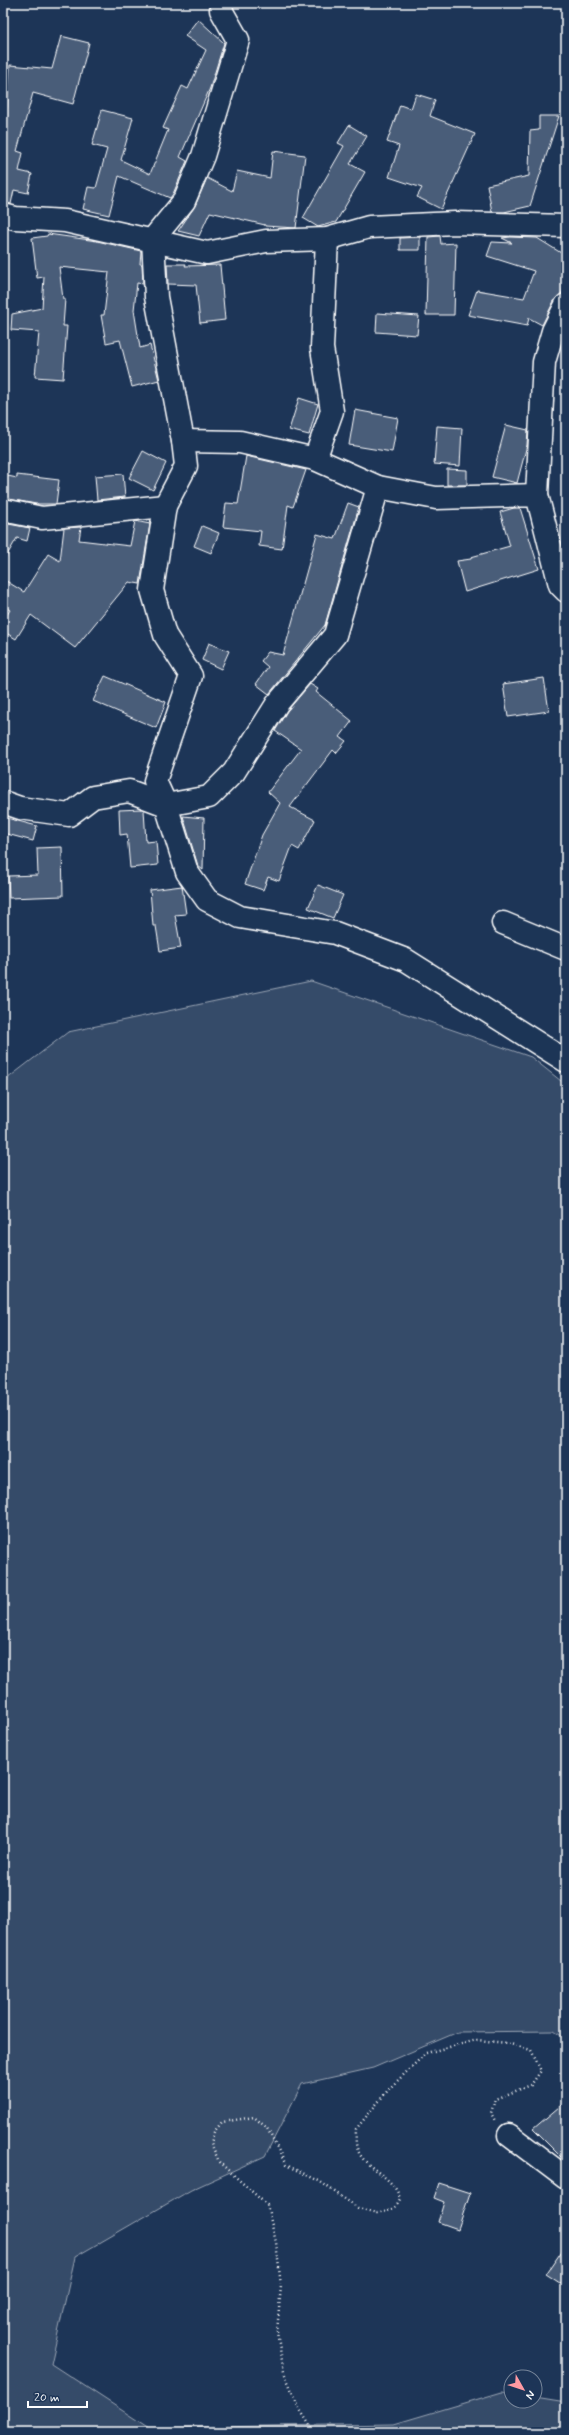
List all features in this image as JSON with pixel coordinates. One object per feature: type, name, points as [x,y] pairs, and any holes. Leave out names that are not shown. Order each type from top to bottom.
[{"type":"street","points":[[221,3],[221,10],[238,40],[203,156],[184,201],[153,239],[156,297],[183,441],[186,466],[165,506],[152,590],[165,635],[191,676],[155,781],[166,805],[187,872],[207,900],[240,917],[335,933],[406,960],[566,1061]]},
{"type":"street","points":[[3,215],[15,218],[65,221],[153,239],[207,253],[266,241],[327,239],[369,227],[455,223],[566,226]]},
{"type":"street","points":[[315,459],[332,411],[322,348],[327,239]]},
{"type":"street","points":[[566,305],[553,331],[544,362],[537,495],[560,585],[566,591]]},
{"type":"street","points":[[183,441],[240,442],[315,459],[378,487],[436,498],[537,495]]},
{"type":"street","points":[[3,802],[20,808],[69,815],[93,797],[129,791],[166,805],[209,797],[234,772],[277,704],[335,635],[378,487]]},
{"type":"street","points":[[3,510],[42,518],[165,506]]},
{"type":"street","points":[[503,923],[566,949]]},
{"type":"street","points":[[510,2135],[566,2178]]},
{"type":"path","points":[[314,2432],[299,2408],[284,2372],[277,2332],[281,2286],[276,2242],[267,2205],[219,2162],[210,2144],[214,2132],[222,2122],[254,2117],[267,2128],[286,2165],[319,2181],[358,2208],[377,2213],[389,2211],[395,2208],[400,2199],[398,2192],[384,2175],[367,2162],[356,2147],[356,2129],[389,2088],[426,2053],[478,2040],[507,2043],[531,2050],[541,2071],[531,2085],[495,2099],[491,2113],[496,2124],[510,2135]]},
{"type":"shaded area","points":[[311,981],[531,1057],[566,1085],[566,2039],[554,2031],[458,2032],[373,2068],[302,2084],[265,2156],[191,2190],[75,2257],[51,2364],[149,2428],[394,2424],[502,2392],[503,2409],[543,2409],[543,2398],[566,2402],[566,2432],[3,2432],[3,1082],[68,1032]]},
{"type":"building","points":[[198,19],[224,43],[210,88],[180,157],[187,161],[173,194],[170,198],[119,176],[109,215],[83,209],[88,187],[96,188],[107,149],[92,145],[102,110],[133,118],[121,160],[150,174],[168,130],[163,128],[182,86],[188,89],[206,50],[185,36]]},
{"type":"building","points":[[61,36],[89,43],[73,104],[33,93],[17,151],[23,153],[19,171],[32,174],[28,193],[14,190],[11,204],[3,203],[3,122],[7,107],[10,65],[52,69]]},
{"type":"building","points":[[416,94],[435,100],[430,116],[475,134],[441,209],[417,197],[422,188],[389,177],[399,146],[387,142],[400,105],[411,109]]},
{"type":"building","points":[[539,116],[559,116],[530,206],[504,212],[492,212],[487,185],[529,176],[530,131],[539,130]]},
{"type":"building","points":[[349,125],[367,136],[350,164],[365,172],[336,222],[318,227],[303,218],[344,146],[338,143]]},
{"type":"building","points":[[273,151],[305,155],[296,228],[265,226],[210,212],[199,236],[178,231],[195,206],[207,178],[232,191],[237,171],[270,178]]},
{"type":"building","points":[[48,234],[97,241],[141,251],[140,264],[142,264],[143,284],[137,283],[134,310],[140,348],[150,345],[159,380],[132,387],[120,340],[106,343],[101,315],[104,315],[109,272],[59,267],[63,299],[65,299],[63,326],[67,326],[63,379],[35,377],[39,332],[11,330],[12,314],[42,308],[44,277],[37,278],[32,238],[47,236]]},
{"type":"building","points":[[440,236],[441,244],[456,243],[454,315],[426,315],[428,237]]},
{"type":"building","points":[[420,237],[420,250],[400,250],[400,238]]},
{"type":"building","points":[[502,238],[537,238],[566,256],[566,282],[561,294],[555,299],[542,325],[529,318],[527,326],[468,315],[477,290],[524,298],[534,271],[487,256],[492,242],[512,243]]},
{"type":"building","points":[[167,264],[186,264],[185,266],[220,265],[225,320],[200,323],[196,285],[168,284]]},
{"type":"building","points":[[377,313],[419,316],[417,335],[376,332]]},
{"type":"building","points":[[299,398],[318,404],[309,435],[289,430]]},
{"type":"building","points":[[355,410],[398,418],[392,452],[349,445]]},
{"type":"building","points":[[506,425],[528,430],[527,445],[517,483],[492,477]]},
{"type":"building","points":[[437,426],[462,428],[460,466],[434,464]]},
{"type":"building","points":[[143,451],[166,463],[153,490],[129,478]]},
{"type":"building","points":[[246,456],[306,470],[293,507],[288,505],[282,549],[259,546],[261,531],[223,527],[226,503],[238,504]]},
{"type":"building","points":[[447,469],[467,470],[467,485],[447,485]]},
{"type":"building","points":[[123,474],[125,497],[97,500],[95,476]]},
{"type":"building","points":[[3,475],[17,478],[17,475],[59,480],[56,504],[36,504],[3,498]]},
{"type":"building","points":[[348,503],[359,507],[325,625],[269,694],[256,684],[268,667],[261,661],[268,652],[283,655],[317,534],[335,539]]},
{"type":"building","points":[[520,508],[539,569],[465,592],[457,561],[471,559],[471,557],[510,546],[500,512]]},
{"type":"building","points":[[135,521],[150,524],[140,584],[129,582],[75,648],[31,615],[16,639],[3,631],[3,621],[10,610],[3,606],[3,579],[24,592],[48,554],[60,561],[64,528],[81,527],[79,540],[130,546]]},
{"type":"building","points":[[3,523],[30,528],[27,541],[17,538],[3,562]]},
{"type":"building","points":[[202,526],[219,533],[211,553],[194,546]]},
{"type":"building","points":[[209,643],[229,651],[221,669],[202,660]]},
{"type":"building","points":[[105,676],[166,702],[156,728],[93,701]]},
{"type":"building","points":[[544,678],[549,711],[508,717],[503,684]]},
{"type":"building","points":[[310,684],[318,689],[316,692],[352,721],[340,737],[346,741],[336,753],[333,750],[290,807],[315,820],[299,850],[292,846],[279,881],[268,877],[263,890],[245,884],[262,835],[280,803],[268,792],[301,749],[275,731],[287,711]]},
{"type":"building","points":[[119,810],[144,810],[146,842],[156,841],[158,865],[130,868],[127,834],[120,835]]},
{"type":"building","points":[[183,816],[204,818],[203,870],[198,866]]},
{"type":"building","points":[[3,817],[37,826],[33,841],[3,833]]},
{"type":"building","points":[[62,847],[63,896],[9,898],[8,876],[38,875],[37,848]]},
{"type":"building","points":[[318,885],[343,895],[333,918],[308,908]]},
{"type":"building","points":[[182,886],[186,914],[175,915],[181,948],[160,951],[156,926],[153,926],[150,890]]},
{"type":"building","points":[[566,2101],[566,2162],[533,2129]]},
{"type":"building","points":[[439,2183],[470,2193],[458,2229],[438,2222],[444,2202],[434,2198]]},
{"type":"building","points":[[566,2245],[566,2287],[546,2274]]}]
